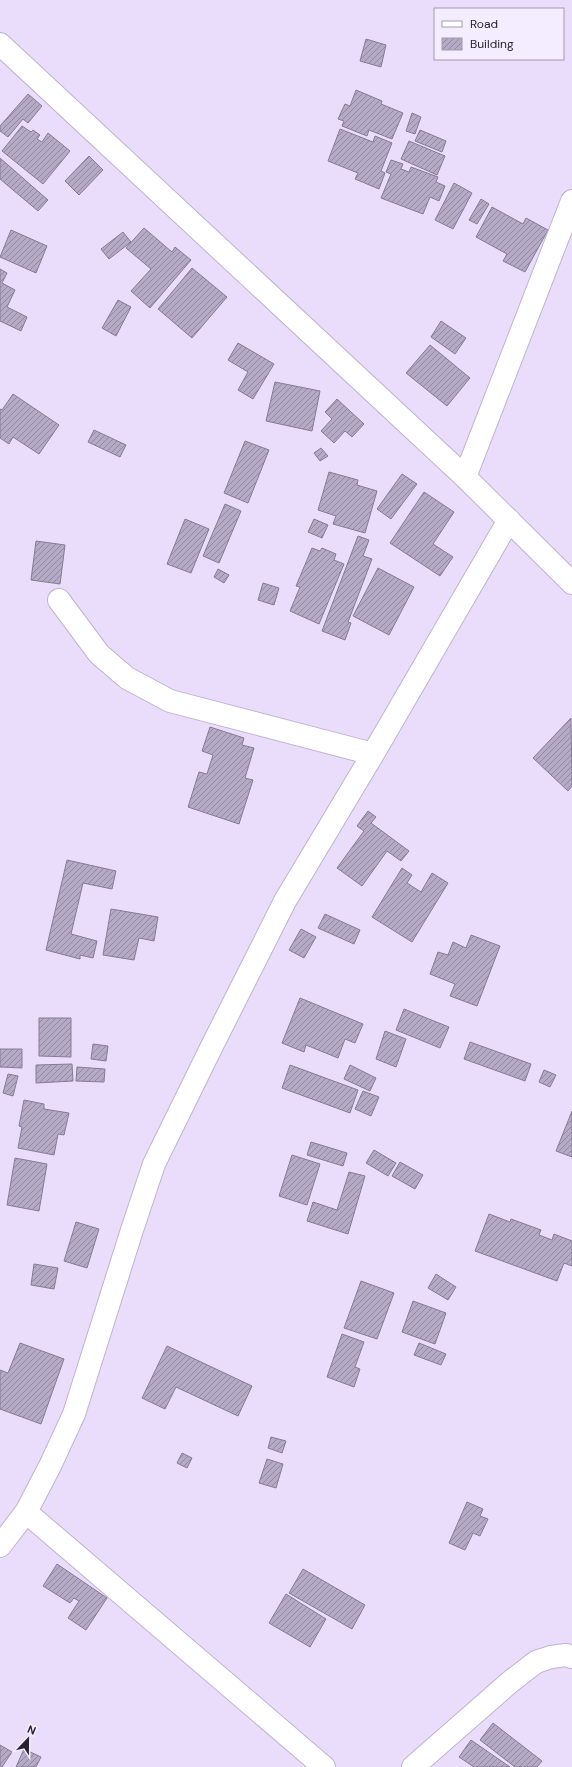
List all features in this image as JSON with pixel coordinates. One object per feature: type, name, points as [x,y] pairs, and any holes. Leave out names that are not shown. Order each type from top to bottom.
[{"type":"street","points":[[0,44],[466,477],[572,583]]},
{"type":"street","points":[[466,477],[572,201]]},
{"type":"street","points":[[0,1546],[26,1512],[50,1466],[74,1414],[154,1164],[285,901],[373,754],[509,520]]},
{"type":"street","points":[[59,600],[99,654],[127,678],[170,701],[373,754]]},
{"type":"street","points":[[26,1512],[324,1767]]},
{"type":"street","points":[[413,1767],[536,1662],[566,1655],[572,1657]]},
{"type":"building","points":[[366,39],[386,45],[381,67],[360,61]]},
{"type":"building","points":[[356,90],[382,101],[381,104],[403,113],[392,139],[369,130],[367,136],[342,126],[344,121],[338,119],[345,104],[350,106]]},
{"type":"building","points":[[28,94],[42,106],[28,123],[23,119],[8,137],[0,131],[0,126]]},
{"type":"building","points":[[412,113],[421,117],[415,134],[406,131]]},
{"type":"building","points":[[22,126],[31,132],[33,130],[40,135],[37,139],[42,142],[48,133],[70,151],[43,184],[2,151]]},
{"type":"building","points":[[340,129],[373,142],[375,136],[392,143],[381,171],[385,173],[379,189],[355,179],[358,173],[328,161]]},
{"type":"building","points":[[420,130],[446,141],[442,152],[415,141]]},
{"type":"building","points":[[409,141],[445,156],[437,175],[401,159]]},
{"type":"building","points":[[89,156],[103,170],[79,195],[65,181]]},
{"type":"building","points":[[0,158],[48,200],[38,211],[0,179]]},
{"type":"building","points":[[391,160],[403,164],[401,169],[409,172],[411,167],[438,177],[436,182],[445,186],[439,201],[430,197],[423,214],[381,198],[391,174],[386,172]]},
{"type":"building","points":[[454,183],[472,193],[453,229],[435,220]]},
{"type":"building","points":[[481,199],[489,204],[477,224],[469,220]]},
{"type":"building","points":[[492,207],[523,224],[526,218],[548,230],[525,272],[503,261],[507,254],[476,237]]},
{"type":"building","points":[[144,228],[172,252],[175,247],[191,260],[150,308],[131,291],[151,269],[126,248]]},
{"type":"building","points":[[11,230],[47,246],[36,273],[0,257]]},
{"type":"building","points":[[123,232],[131,242],[109,259],[101,249]]},
{"type":"building","points":[[192,268],[227,297],[192,338],[158,309]]},
{"type":"building","points":[[0,269],[7,273],[2,283],[15,290],[7,307],[27,317],[21,331],[0,321]]},
{"type":"building","points":[[118,300],[131,307],[116,336],[102,328]]},
{"type":"building","points":[[441,321],[466,338],[455,354],[431,337]]},
{"type":"building","points":[[238,343],[274,364],[253,399],[238,390],[248,372],[228,360]]},
{"type":"building","points":[[430,345],[470,378],[447,406],[406,373]]},
{"type":"building","points":[[275,382],[320,391],[312,431],[266,421]]},
{"type":"building","points":[[13,394],[59,425],[39,454],[13,437],[9,444],[0,438],[0,409],[2,410]]},
{"type":"building","points":[[337,399],[364,424],[352,437],[345,431],[334,443],[321,431],[332,419],[325,412]]},
{"type":"building","points":[[94,430],[126,445],[120,457],[88,442]]},
{"type":"building","points":[[245,441],[269,450],[248,503],[224,493]]},
{"type":"building","points":[[321,448],[328,456],[320,461],[314,453]]},
{"type":"building","points":[[329,472],[358,480],[357,485],[377,491],[365,533],[333,524],[336,516],[318,510]]},
{"type":"building","points":[[402,474],[417,484],[391,519],[377,509]]},
{"type":"building","points":[[424,492],[454,512],[433,544],[453,557],[440,576],[390,543]]},
{"type":"building","points":[[225,504],[241,511],[219,563],[203,556]]},
{"type":"building","points":[[185,519],[209,529],[191,573],[167,564]]},
{"type":"building","points":[[314,519],[328,525],[322,538],[308,532]]},
{"type":"building","points":[[358,536],[369,540],[363,556],[372,559],[348,622],[351,623],[345,640],[322,631]]},
{"type":"building","points":[[36,541],[65,545],[60,584],[31,580]]},
{"type":"building","points":[[312,548],[320,551],[322,548],[336,554],[334,560],[344,564],[319,624],[290,611],[300,587],[296,586]]},
{"type":"building","points":[[378,568],[414,587],[389,635],[353,616]]},
{"type":"building","points":[[218,569],[229,575],[224,583],[214,577]]},
{"type":"building","points":[[263,583],[279,588],[274,605],[258,600]]},
{"type":"building","points":[[571,718],[572,786],[568,791],[533,758]]},
{"type":"building","points":[[210,727],[244,738],[242,745],[254,748],[245,778],[253,780],[239,824],[188,807],[199,772],[207,774],[213,755],[202,751]]},
{"type":"building","points":[[368,811],[376,817],[371,823],[409,851],[401,861],[387,851],[362,886],[337,868],[364,831],[357,826]]},
{"type":"building","points":[[67,860],[116,871],[112,889],[83,883],[71,934],[97,941],[93,958],[80,955],[80,959],[46,950]]},
{"type":"building","points":[[402,868],[412,875],[407,883],[421,892],[432,873],[448,883],[412,942],[372,917]]},
{"type":"building","points":[[111,909],[158,917],[154,941],[139,938],[134,960],[103,955]]},
{"type":"building","points":[[325,914],[360,930],[354,944],[318,928]]},
{"type":"building","points":[[301,929],[316,937],[304,958],[289,950]]},
{"type":"building","points":[[471,935],[500,946],[477,1006],[450,996],[455,984],[430,974],[438,952],[448,955],[453,942],[466,948]]},
{"type":"building","points":[[300,998],[363,1024],[355,1043],[345,1039],[338,1058],[306,1045],[304,1052],[282,1043]]},
{"type":"building","points":[[404,1009],[449,1027],[440,1048],[396,1030]]},
{"type":"building","points":[[39,1018],[71,1018],[71,1057],[39,1056]]},
{"type":"building","points":[[385,1031],[406,1039],[396,1067],[376,1059]]},
{"type":"building","points":[[470,1042],[531,1064],[525,1081],[464,1059]]},
{"type":"building","points":[[93,1044],[108,1046],[106,1061],[91,1059]]},
{"type":"building","points":[[0,1049],[22,1049],[22,1068],[0,1067]]},
{"type":"building","points":[[72,1064],[73,1081],[36,1083],[36,1065]]},
{"type":"building","points":[[290,1065],[358,1090],[350,1113],[282,1088]]},
{"type":"building","points":[[350,1065],[376,1078],[370,1091],[344,1079]]},
{"type":"building","points":[[77,1067],[105,1069],[104,1082],[76,1081]]},
{"type":"building","points":[[544,1070],[556,1075],[550,1087],[539,1082]]},
{"type":"building","points":[[8,1074],[18,1076],[13,1096],[3,1093]]},
{"type":"building","points":[[363,1091],[379,1097],[371,1116],[355,1109]]},
{"type":"building","points":[[24,1100],[44,1104],[44,1109],[69,1113],[64,1135],[58,1134],[54,1155],[18,1148],[22,1127],[19,1126]]},
{"type":"building","points":[[572,1111],[572,1157],[556,1151]]},
{"type":"building","points":[[311,1142],[347,1153],[343,1166],[307,1155]]},
{"type":"building","points":[[374,1150],[396,1163],[388,1176],[366,1163]]},
{"type":"building","points":[[292,1155],[320,1164],[307,1205],[279,1196]]},
{"type":"building","points":[[15,1158],[47,1164],[39,1211],[7,1205]]},
{"type":"building","points":[[400,1162],[423,1175],[415,1189],[392,1176]]},
{"type":"building","points":[[349,1172],[365,1176],[348,1234],[307,1221],[313,1202],[337,1210]]},
{"type":"building","points":[[489,1214],[510,1222],[511,1219],[541,1230],[539,1235],[552,1240],[554,1234],[572,1241],[572,1266],[564,1263],[557,1281],[475,1251]]},
{"type":"building","points":[[76,1222],[99,1229],[87,1268],[64,1261]]},
{"type":"building","points":[[34,1264],[58,1268],[54,1289],[31,1285]]},
{"type":"building","points":[[436,1274],[456,1287],[448,1300],[428,1288]]},
{"type":"building","points":[[361,1281],[394,1293],[377,1339],[344,1328]]},
{"type":"building","points":[[413,1301],[446,1313],[435,1344],[402,1332]]},
{"type":"building","points":[[342,1334],[364,1342],[355,1367],[360,1369],[354,1387],[327,1377]]},
{"type":"building","points":[[20,1343],[64,1359],[41,1424],[0,1409],[0,1370],[8,1373]]},
{"type":"building","points":[[419,1343],[446,1354],[441,1365],[414,1355]]},
{"type":"building","points":[[167,1346],[252,1386],[238,1416],[176,1387],[165,1409],[142,1398]]},
{"type":"building","points":[[271,1437],[286,1441],[282,1453],[268,1448]]},
{"type":"building","points":[[182,1453],[192,1458],[187,1468],[177,1463]]},
{"type":"building","points":[[267,1459],[283,1464],[276,1488],[259,1483]]},
{"type":"building","points":[[467,1502],[483,1509],[480,1516],[488,1519],[480,1536],[473,1533],[465,1550],[449,1543]]},
{"type":"building","points":[[57,1564],[107,1598],[86,1630],[68,1618],[79,1601],[74,1598],[70,1603],[43,1586]]},
{"type":"building","points":[[303,1569],[365,1605],[352,1629],[289,1593]]},
{"type":"building","points":[[286,1594],[326,1619],[310,1647],[269,1623]]},
{"type":"building","points":[[493,1723],[542,1761],[537,1767],[515,1767],[480,1740]]},
{"type":"building","points":[[471,1740],[510,1767],[474,1767],[459,1757]]},
{"type":"building","points":[[0,1745],[12,1752],[2,1767],[0,1767]]},
{"type":"building","points":[[24,1749],[41,1757],[36,1767],[16,1767]]}]
